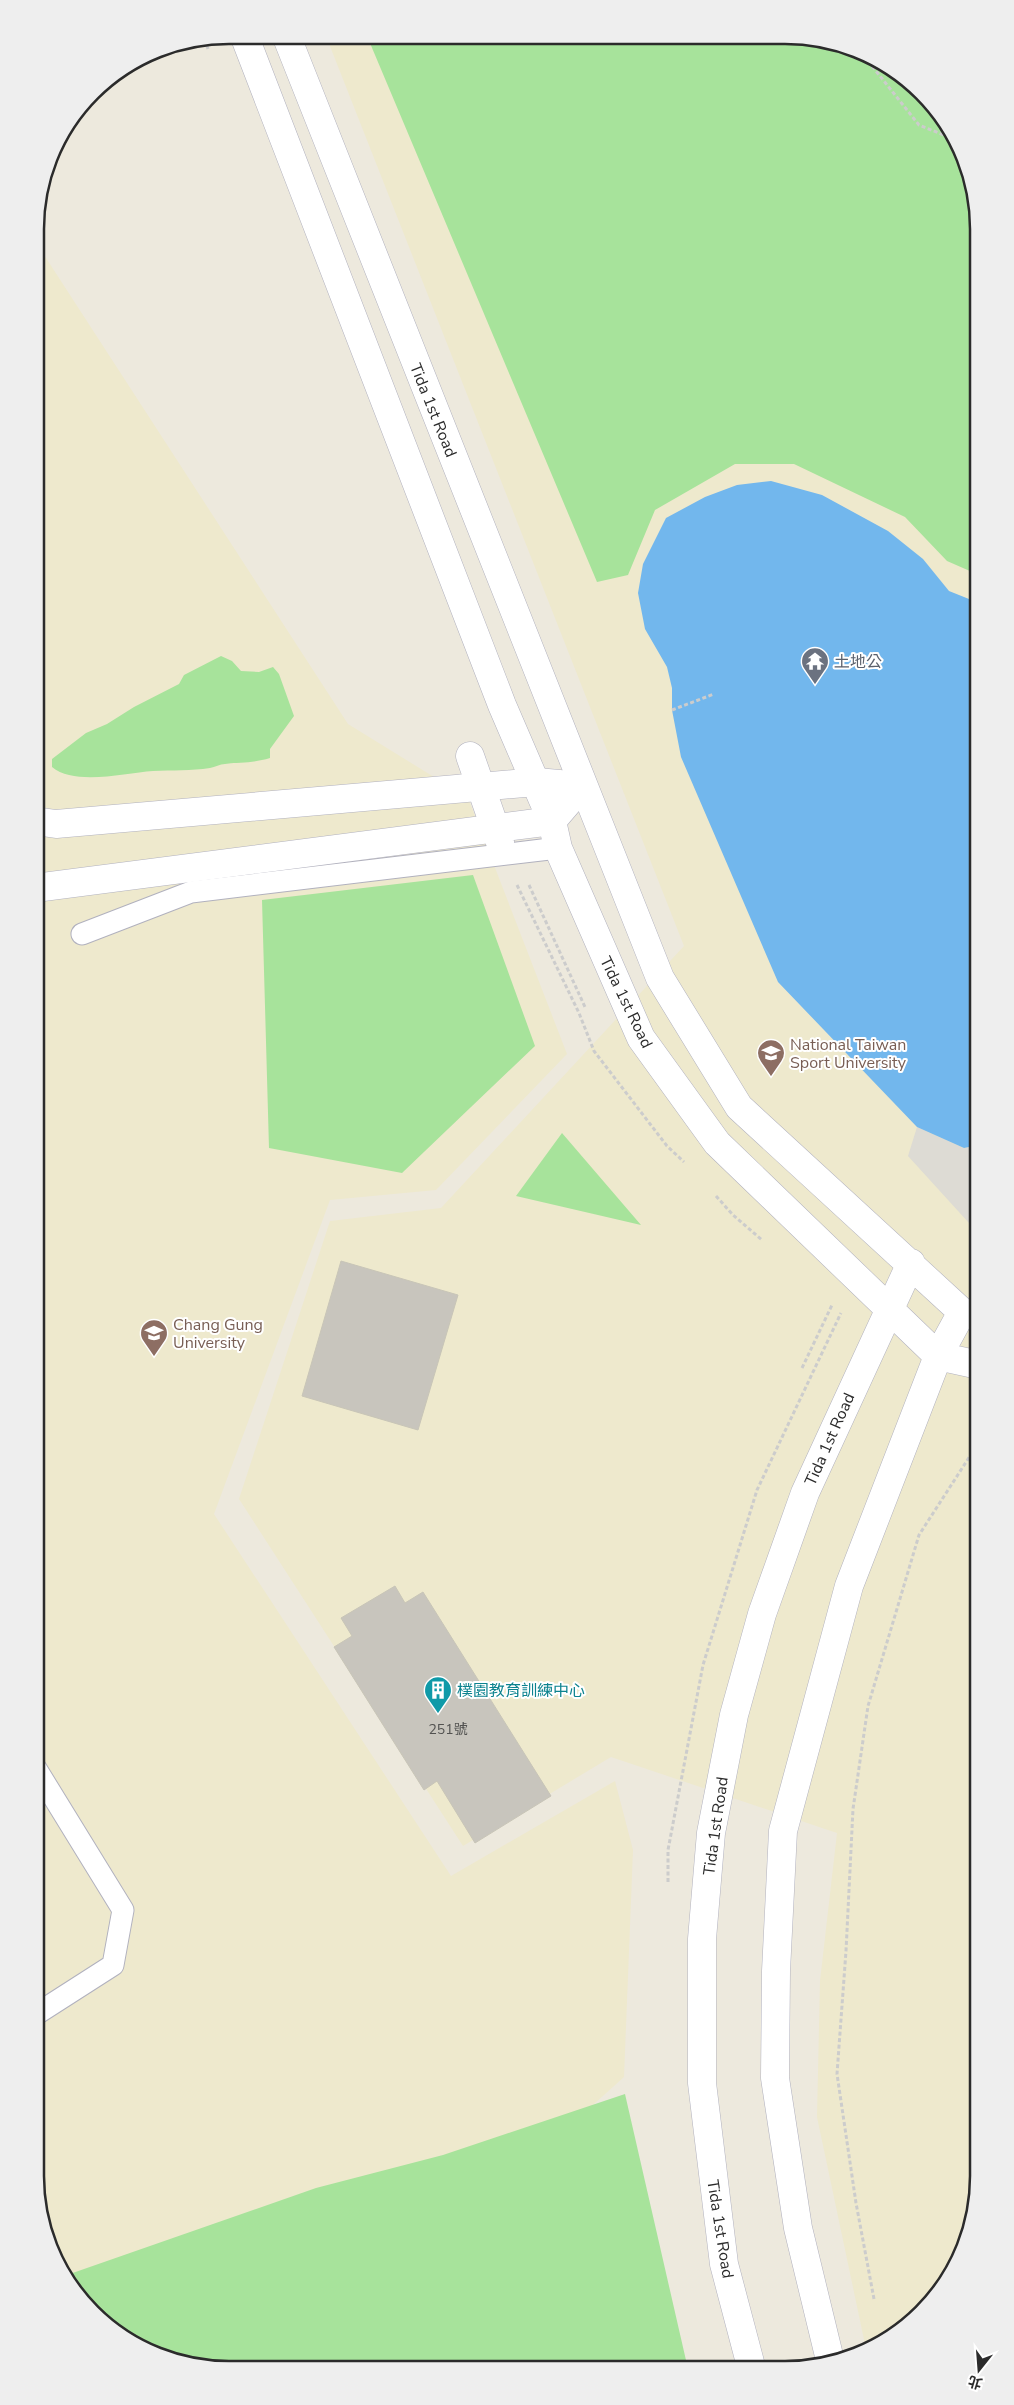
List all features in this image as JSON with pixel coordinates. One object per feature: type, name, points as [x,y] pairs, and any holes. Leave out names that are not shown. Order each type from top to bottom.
[{"type":"street","name":"Tida 1st Road","points":[[247,44],[502,706],[552,821],[558,848],[641,1038],[717,1143],[938,1356]]},
{"type":"street","name":"Tida 1st Road","points":[[290,44],[582,786],[660,978],[739,1107],[838,1199],[970,1314],[938,1356],[849,1586],[782,1831],[776,1971],[775,2078],[798,2228],[829,2356]]},
{"type":"street","points":[[470,756],[508,847]]},
{"type":"street","points":[[44,822],[56,824],[536,782],[582,786]]},
{"type":"street","points":[[44,887],[552,821],[582,786]]},
{"type":"street","name":"Tida 1st Road","points":[[750,2361],[724,2264],[702,2083],[702,1939],[711,1833],[734,1715],[762,1614],[805,1493],[888,1308],[911,1263]]},
{"type":"street","points":[[938,1356],[970,1364]]},
{"type":"lane","points":[[82,934],[191,892],[508,847],[558,848]]},
{"type":"lane","points":[[44,1781],[124,1910],[113,1965],[44,2009]]},
{"type":"path","points":[[207,45],[212,58]]},
{"type":"path","points":[[872,65],[919,125],[945,135]]},
{"type":"path","points":[[672,710],[714,694]]},
{"type":"path","points":[[508,847],[586,1008]]},
{"type":"path","points":[[508,847],[529,912],[579,1013],[594,1051],[667,1146],[688,1166]]},
{"type":"path","points":[[714,1194],[734,1215],[767,1244]]},
{"type":"path","points":[[802,1368],[834,1302]]},
{"type":"path","points":[[668,1889],[668,1850],[703,1664],[757,1490],[843,1310]]},
{"type":"path","points":[[874,2299],[856,2203],[836,2074],[846,1951],[853,1809],[868,1706],[919,1535],[970,1456]]},
{"type":"shaded area","name":"National Taiwan Sport University","points":[[329,44],[797,44],[821,47],[867,63],[898,82],[916,98],[932,116],[951,147],[967,193],[970,217],[970,2188],[967,2212],[960,2236],[951,2258],[939,2279],[916,2307],[898,2323],[865,2343],[817,2117],[820,1981],[837,1833],[611,1757],[463,1846],[239,1499],[330,1221],[441,1208],[684,946]]},
{"type":"shaded area","name":"Chang Gung University","points":[[44,255],[348,724],[468,798],[567,1054],[436,1190],[330,1200],[214,1514],[451,1876],[615,1781],[633,1850],[624,2077],[309,2361],[205,2360],[181,2355],[147,2342],[116,2323],[82,2289],[63,2258],[50,2224],[44,2188]]},
{"type":"shaded area","points":[[917,1127],[964,1148],[970,1147],[970,1224],[908,1156]]},
{"type":"green space","points":[[370,44],[797,44],[833,50],[867,63],[898,82],[932,116],[956,158],[967,193],[970,217],[970,571],[947,561],[905,517],[794,464],[735,464],[655,510],[628,575],[597,582]]},
{"type":"green space","points":[[221,656],[232,661],[241,671],[259,672],[273,667],[279,674],[294,716],[270,749],[270,758],[253,762],[223,764],[203,769],[153,771],[101,777],[74,776],[62,773],[52,767],[52,759],[86,733],[107,724],[134,707],[179,684],[184,675]]},
{"type":"green space","points":[[473,875],[535,1046],[402,1173],[269,1148],[262,900]]},
{"type":"green space","points":[[562,1133],[641,1225],[516,1196]]},
{"type":"green space","points":[[625,2094],[686,2361],[205,2360],[181,2355],[158,2347],[126,2330],[98,2307],[72,2273],[316,2188],[443,2155]]},
{"type":"water","points":[[771,481],[822,495],[888,531],[923,559],[949,591],[970,599],[970,1147],[964,1148],[917,1127],[778,982],[681,757],[672,710],[672,688],[667,667],[645,629],[638,593],[643,564],[666,518],[705,497],[737,485]]},
{"type":"building","points":[[341,1261],[458,1295],[418,1430],[302,1396]]},
{"type":"building","name":"樸園教育訓練中心","points":[[395,1586],[405,1603],[423,1592],[551,1796],[475,1843],[437,1781],[424,1790],[334,1647],[352,1636],[341,1618]]},
{"type":"place","name":"土地公","points":[[815,685]]},
{"type":"place","name":"National Taiwan Sport University","points":[[771,1077]]},
{"type":"place","name":"Chang Gung University","points":[[154,1357]]},
{"type":"place","name":"樸園教育訓練中心","points":[[438,1714]]}]
